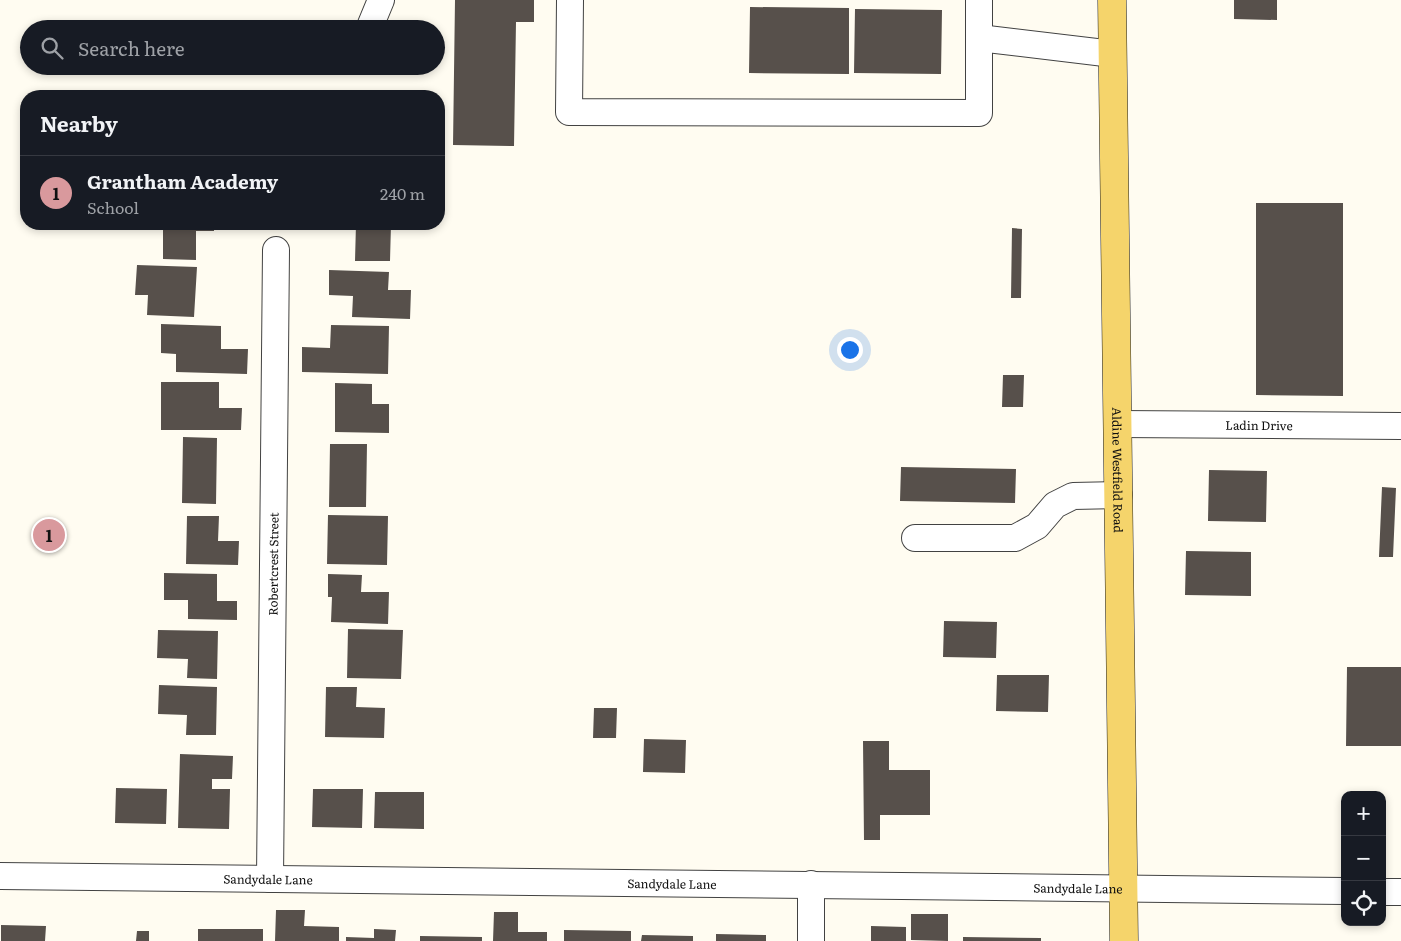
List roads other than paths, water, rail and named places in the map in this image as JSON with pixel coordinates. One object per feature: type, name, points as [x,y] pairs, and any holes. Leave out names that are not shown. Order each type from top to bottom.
[{"type":"main road","name":"Aldine Westfield Road","points":[[1112,0],[1124,941]]},
{"type":"street","points":[[373,20],[381,0]]},
{"type":"street","points":[[570,0],[569,112],[979,113],[979,0]]},
{"type":"street","points":[[979,38],[1113,54]]},
{"type":"street","name":"Robertcrest Street","points":[[270,879],[276,250]]},
{"type":"street","name":"Ladin Drive","points":[[1118,424],[1401,426]]},
{"type":"street","points":[[915,538],[1015,538],[1037,526],[1055,505],[1073,496],[1119,494]]},
{"type":"street","name":"Sandydale Lane","points":[[0,876],[1341,891]]},
{"type":"street","points":[[811,884],[811,941]]},
{"type":"street","points":[[1386,892],[1401,892]]},
{"type":"place","name":"Grantham Academy","points":[[49,535]]}]
